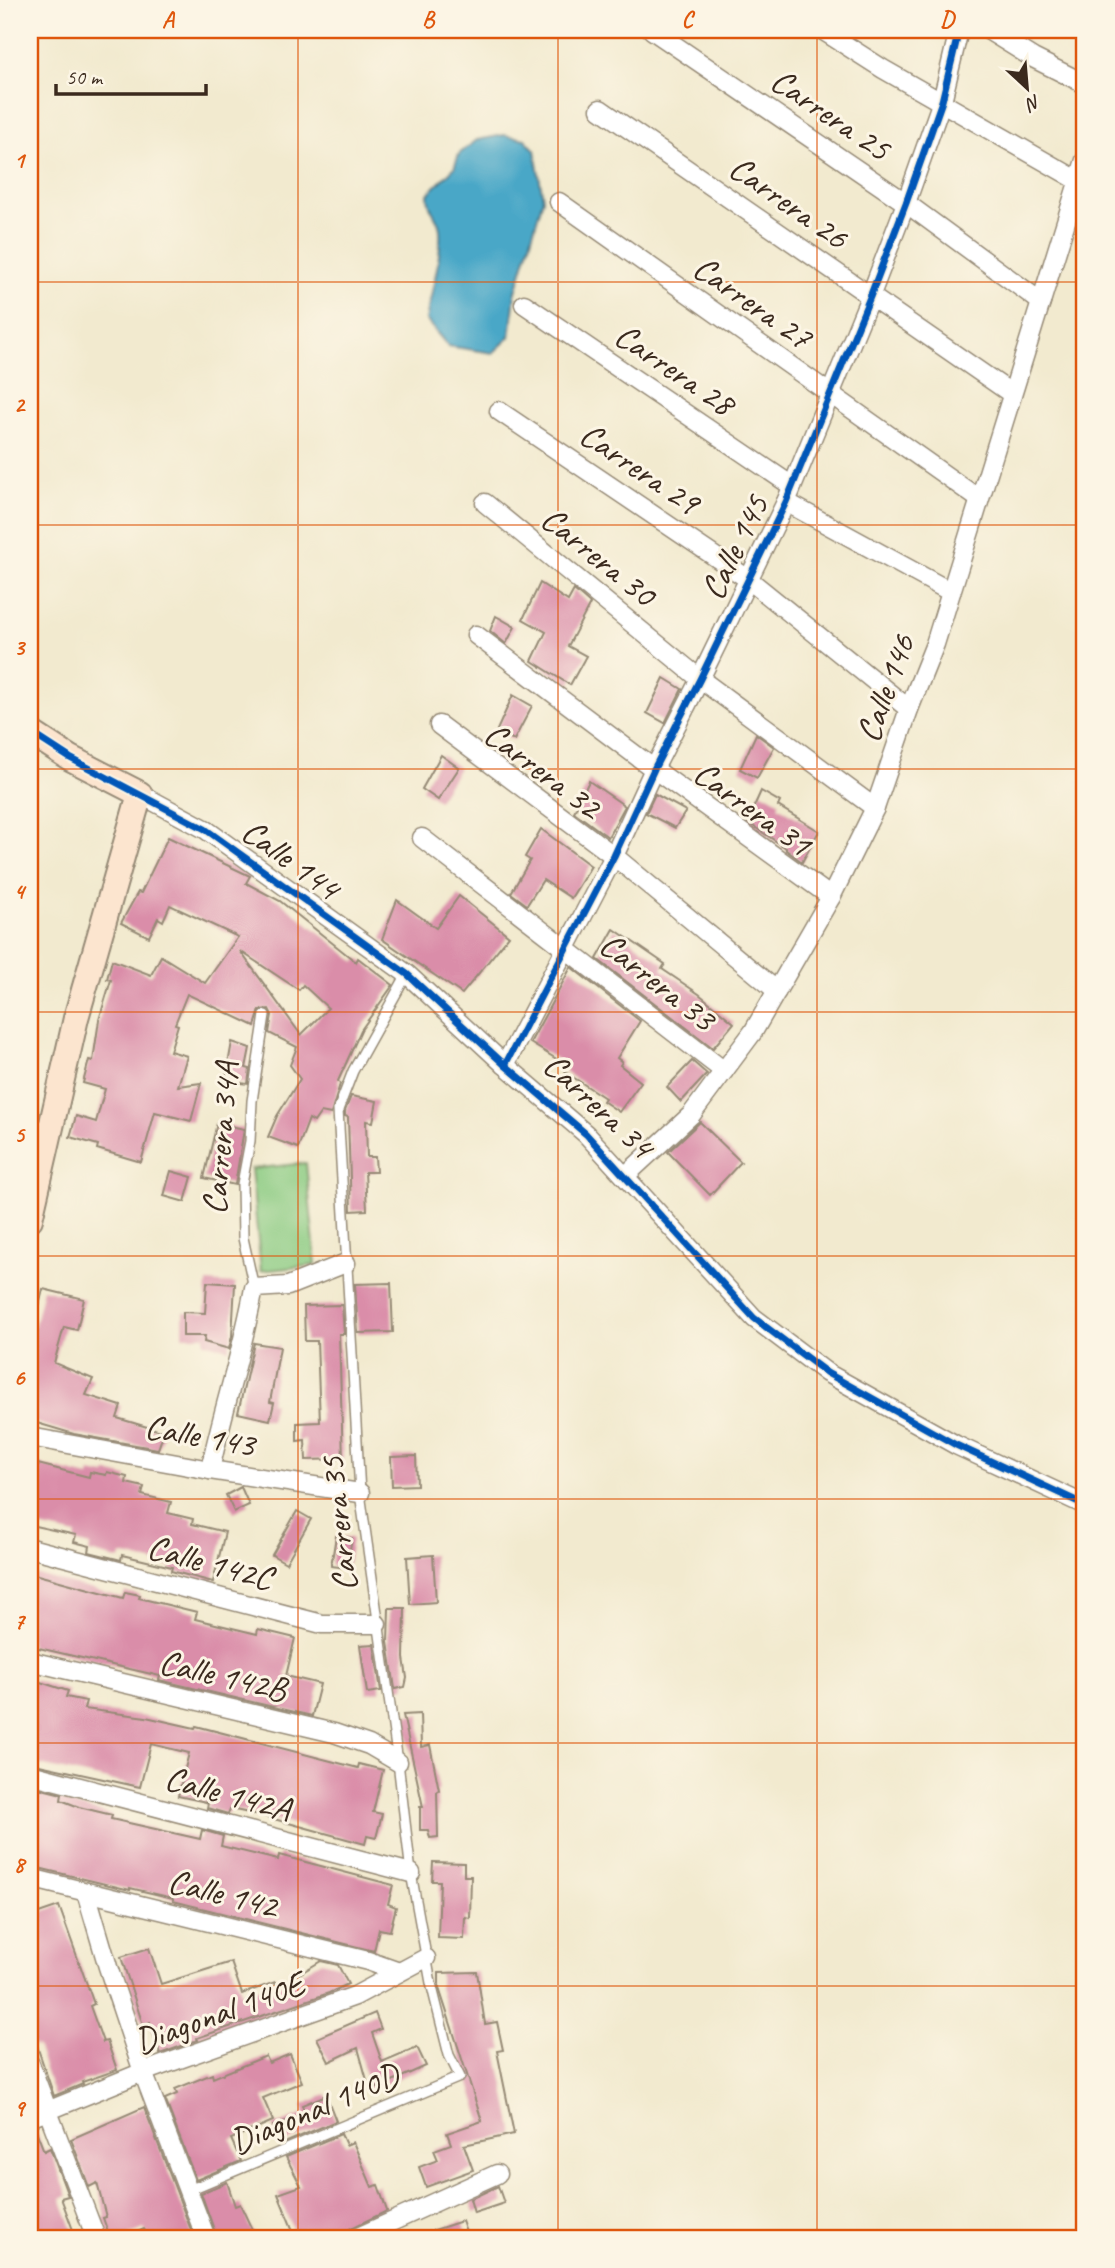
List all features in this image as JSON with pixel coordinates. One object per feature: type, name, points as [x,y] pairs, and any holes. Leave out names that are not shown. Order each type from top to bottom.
[{"type":"street","name":"Carrera 25","points":[[652,30],[906,202],[1041,302]]},
{"type":"street","points":[[822,30],[883,69],[1079,181]]},
{"type":"street","name":"Calle 145","points":[[505,1065],[614,856],[789,494],[906,202],[942,101],[959,30]]},
{"type":"street","points":[[988,30],[1033,58],[1085,84]]},
{"type":"street","name":"Carrera 26","points":[[600,108],[1012,394]]},
{"type":"street","name":"Calle 146","points":[[625,1176],[691,1115],[753,1032],[831,897],[875,808],[935,644],[1085,160]]},
{"type":"street","name":"Carrera 27","points":[[559,202],[979,499]]},
{"type":"street","name":"Carrera 28","points":[[524,304],[789,494],[951,592]]},
{"type":"street","name":"Carrera 29","points":[[499,411],[748,579],[909,709]]},
{"type":"street","name":"Carrera 30","points":[[485,503],[700,679],[875,808]]},
{"type":"street","name":"Carrera 31","points":[[476,635],[654,769],[831,897]]},
{"type":"street","name":"Carrera 32","points":[[439,725],[614,856],[777,990]]},
{"type":"street","points":[[30,732],[70,758],[140,794],[76,1018],[30,1219]]},
{"type":"street","name":"Calle 144","points":[[140,794],[205,829],[407,974]]},
{"type":"street","name":"Carrera 33","points":[[422,838],[724,1071]]},
{"type":"street","name":"Carrera 34","points":[[407,974],[505,1065],[586,1134],[754,1318],[827,1373],[956,1445],[1085,1505]]},
{"type":"street","points":[[254,1288],[288,1286],[346,1263]]},
{"type":"street","name":"Carrera 34A","points":[[209,1470],[225,1402],[245,1338],[254,1288]]},
{"type":"street","name":"Calle 143","points":[[30,1437],[209,1470],[360,1493]]},
{"type":"street","name":"Calle 142C","points":[[30,1548],[322,1624],[377,1624]]},
{"type":"street","name":"Calle 142B","points":[[30,1661],[334,1733],[369,1745],[398,1762]]},
{"type":"street","name":"Calle 142A","points":[[30,1774],[411,1872]]},
{"type":"street","name":"Calle 142","points":[[30,1878],[368,1961],[400,1972]]},
{"type":"street","points":[[86,1892],[143,2072],[206,2238]]},
{"type":"street","name":"Diagonal 140E","points":[[38,2115],[143,2072],[355,1996],[426,1958]]},
{"type":"street","points":[[30,2064],[38,2115],[96,2238]]},
{"type":"street","points":[[356,2238],[497,2174]]},
{"type":"lane","name":"Carrera 35","points":[[407,974],[353,1071],[338,1110],[360,1493],[411,1872],[426,1958],[449,2055],[460,2077]]},
{"type":"lane","name":"Carrera 34A","points":[[254,1288],[243,1238],[242,1184],[250,1141],[252,1101],[265,1015]]},
{"type":"lane","name":"Diagonal 140D","points":[[189,2190],[460,2077]]},
{"type":"green space","points":[[306,1163],[316,1265],[261,1271],[251,1169]]},
{"type":"water","points":[[504,135],[525,139],[535,150],[543,199],[515,295],[510,337],[493,353],[448,346],[426,320],[440,241],[439,225],[428,194],[454,168],[459,154],[477,140]]},
{"type":"building","points":[[540,583],[568,601],[574,590],[590,604],[568,646],[586,656],[570,685],[532,661],[546,632],[523,619]]},
{"type":"building","points":[[496,616],[515,627],[506,644],[490,631]]},
{"type":"building","points":[[664,678],[682,689],[665,723],[647,713]]},
{"type":"building","points":[[513,695],[532,706],[514,740],[497,730]]},
{"type":"building","points":[[756,734],[774,747],[757,778],[740,769]]},
{"type":"building","points":[[441,755],[459,768],[438,800],[422,789]]},
{"type":"building","points":[[589,781],[625,806],[608,837],[574,812]]},
{"type":"building","points":[[761,791],[780,802],[778,806],[819,831],[802,862],[747,822]]},
{"type":"building","points":[[655,794],[686,811],[675,828],[646,813]]},
{"type":"building","points":[[541,829],[591,866],[571,898],[543,880],[527,905],[511,893],[530,860],[525,857]]},
{"type":"building","points":[[168,837],[250,876],[246,883],[280,901],[356,962],[358,958],[393,985],[361,1030],[338,1081],[340,1084],[331,1114],[321,1112],[314,1122],[309,1119],[298,1148],[268,1137],[277,1116],[300,1079],[290,1065],[297,1047],[269,1033],[272,1015],[269,1009],[260,1010],[255,1026],[187,994],[175,1024],[178,1025],[170,1051],[187,1056],[178,1086],[201,1083],[191,1121],[155,1112],[141,1162],[97,1149],[98,1145],[70,1137],[76,1116],[96,1122],[105,1089],[83,1083],[89,1060],[93,1061],[99,1020],[111,980],[107,979],[112,960],[151,975],[161,956],[205,983],[238,937],[170,905],[163,921],[158,918],[149,937],[121,923],[138,892],[141,893]],"holes":[[[240,951],[299,990],[303,985],[328,1008],[301,1035]]]},
{"type":"building","points":[[459,896],[509,936],[462,994],[382,939],[397,900],[436,928]]},
{"type":"building","points":[[614,929],[665,964],[662,969],[699,994],[734,1023],[713,1048],[597,959]]},
{"type":"building","points":[[571,967],[640,1021],[617,1058],[622,1062],[620,1065],[641,1082],[619,1112],[603,1101],[605,1098],[565,1072],[568,1066],[530,1043]]},
{"type":"building","points":[[232,1042],[250,1048],[246,1068],[250,1069],[248,1084],[225,1081]]},
{"type":"building","points":[[692,1061],[707,1074],[681,1102],[667,1087]]},
{"type":"building","points":[[351,1096],[377,1101],[373,1122],[366,1121],[367,1157],[375,1157],[376,1172],[365,1172],[367,1210],[351,1211],[348,1117],[345,1116],[345,1111]]},
{"type":"building","points":[[700,1122],[741,1162],[710,1195],[668,1152]]},
{"type":"building","points":[[217,1123],[244,1129],[235,1185],[204,1178]]},
{"type":"building","points":[[171,1171],[192,1177],[185,1202],[164,1196]]},
{"type":"building","points":[[207,1282],[235,1284],[229,1349],[204,1342],[205,1336],[183,1336],[183,1312],[205,1313]]},
{"type":"building","points":[[391,1283],[393,1332],[358,1333],[355,1284]]},
{"type":"building","points":[[43,1289],[84,1299],[77,1330],[64,1327],[54,1363],[93,1379],[86,1395],[121,1406],[117,1418],[164,1432],[158,1449],[74,1434],[30,1421],[30,1326],[34,1327]]},
{"type":"building","points":[[342,1305],[344,1334],[339,1334],[343,1459],[306,1460],[305,1440],[297,1441],[297,1423],[320,1422],[317,1341],[305,1341],[304,1306]]},
{"type":"building","points":[[254,1343],[280,1347],[270,1402],[274,1403],[270,1420],[238,1413]]},
{"type":"building","points":[[416,1456],[417,1485],[392,1486],[391,1457]]},
{"type":"building","points":[[30,1462],[89,1477],[90,1472],[106,1475],[107,1472],[127,1477],[126,1483],[144,1487],[142,1495],[171,1502],[168,1513],[193,1519],[192,1524],[225,1532],[213,1582],[171,1571],[172,1567],[122,1555],[121,1560],[89,1552],[90,1546],[74,1542],[76,1535],[30,1525]]},
{"type":"building","points":[[241,1487],[249,1505],[234,1512],[226,1495]]},
{"type":"building","points":[[297,1511],[311,1519],[286,1563],[272,1555]]},
{"type":"building","points":[[336,1536],[352,1538],[347,1568],[331,1566]]},
{"type":"building","points":[[433,1555],[436,1602],[410,1604],[407,1557]]},
{"type":"building","points":[[30,1573],[123,1598],[125,1592],[140,1595],[139,1598],[197,1612],[195,1619],[257,1634],[258,1629],[295,1638],[286,1676],[320,1684],[312,1716],[159,1680],[160,1676],[30,1646]]},
{"type":"building","points":[[389,1608],[405,1608],[404,1658],[407,1678],[405,1687],[395,1689],[388,1642]]},
{"type":"building","points":[[374,1644],[381,1691],[367,1693],[360,1645]]},
{"type":"building","points":[[34,1680],[68,1691],[66,1697],[86,1701],[84,1709],[146,1717],[195,1728],[196,1726],[358,1768],[359,1764],[383,1770],[373,1812],[382,1814],[376,1838],[367,1836],[365,1844],[263,1816],[230,1809],[228,1814],[207,1808],[206,1802],[178,1796],[189,1753],[151,1744],[140,1787],[30,1763],[30,1682],[33,1683]]},
{"type":"building","points":[[420,1714],[421,1747],[430,1745],[439,1790],[438,1837],[430,1838],[428,1830],[420,1830],[420,1807],[423,1807],[403,1715]]},
{"type":"building","points":[[30,1786],[62,1794],[61,1800],[112,1815],[111,1819],[200,1839],[202,1830],[223,1836],[221,1846],[278,1860],[279,1855],[393,1885],[388,1904],[396,1907],[390,1931],[379,1929],[374,1951],[173,1901],[173,1898],[30,1866]]},
{"type":"building","points":[[433,1862],[464,1863],[464,1876],[471,1876],[470,1918],[465,1917],[464,1939],[438,1938],[440,1881],[432,1881]]},
{"type":"building","points":[[59,1906],[94,2004],[90,2006],[117,2070],[82,2082],[83,2084],[54,2096],[37,2046],[34,2047],[30,2035],[30,1916]]},
{"type":"building","points":[[149,1948],[161,1984],[231,1962],[242,1994],[275,1982],[276,1988],[321,1961],[338,1965],[348,1984],[160,2054],[150,2022],[143,2025],[121,1957]]},
{"type":"building","points":[[477,1972],[485,2024],[497,2022],[503,2050],[497,2051],[514,2134],[464,2145],[473,2170],[426,2187],[419,2167],[438,2160],[434,2150],[451,2144],[447,2133],[482,2121],[439,1988],[439,1973]]},
{"type":"building","points":[[375,2013],[381,2029],[372,2033],[382,2062],[417,2047],[426,2066],[370,2091],[358,2048],[329,2062],[317,2038]]},
{"type":"building","points":[[290,2054],[302,2082],[263,2098],[273,2121],[231,2139],[241,2161],[196,2180],[165,2099],[177,2094],[175,2089],[212,2074],[213,2078],[266,2056],[269,2063]]},
{"type":"building","points":[[326,2095],[336,2121],[280,2145],[273,2126],[305,2114],[302,2105]]},
{"type":"building","points":[[144,2107],[194,2238],[149,2238],[144,2229],[123,2238],[110,2238],[103,2218],[106,2217],[97,2183],[89,2187],[71,2139]]},
{"type":"building","points":[[35,2128],[44,2151],[50,2148],[68,2196],[61,2198],[76,2238],[30,2238],[30,2129]]},
{"type":"building","points":[[341,2134],[346,2145],[353,2142],[372,2187],[378,2185],[387,2211],[351,2228],[346,2232],[345,2238],[296,2238],[278,2194],[301,2186],[286,2157]]},
{"type":"building","points":[[227,2182],[235,2206],[240,2204],[256,2238],[217,2238],[201,2193]]},
{"type":"building","points":[[498,2186],[504,2203],[474,2213],[470,2199]]},
{"type":"building","points":[[462,2221],[468,2238],[419,2238],[419,2235]]},
{"type":"cycle path","points":[[505,1065],[614,856],[786,502],[906,203],[942,101],[959,30]]},
{"type":"cycle path","points":[[30,732],[70,758],[205,829],[407,974],[505,1065],[586,1134],[754,1318],[827,1373],[956,1445],[1085,1505]]}]
